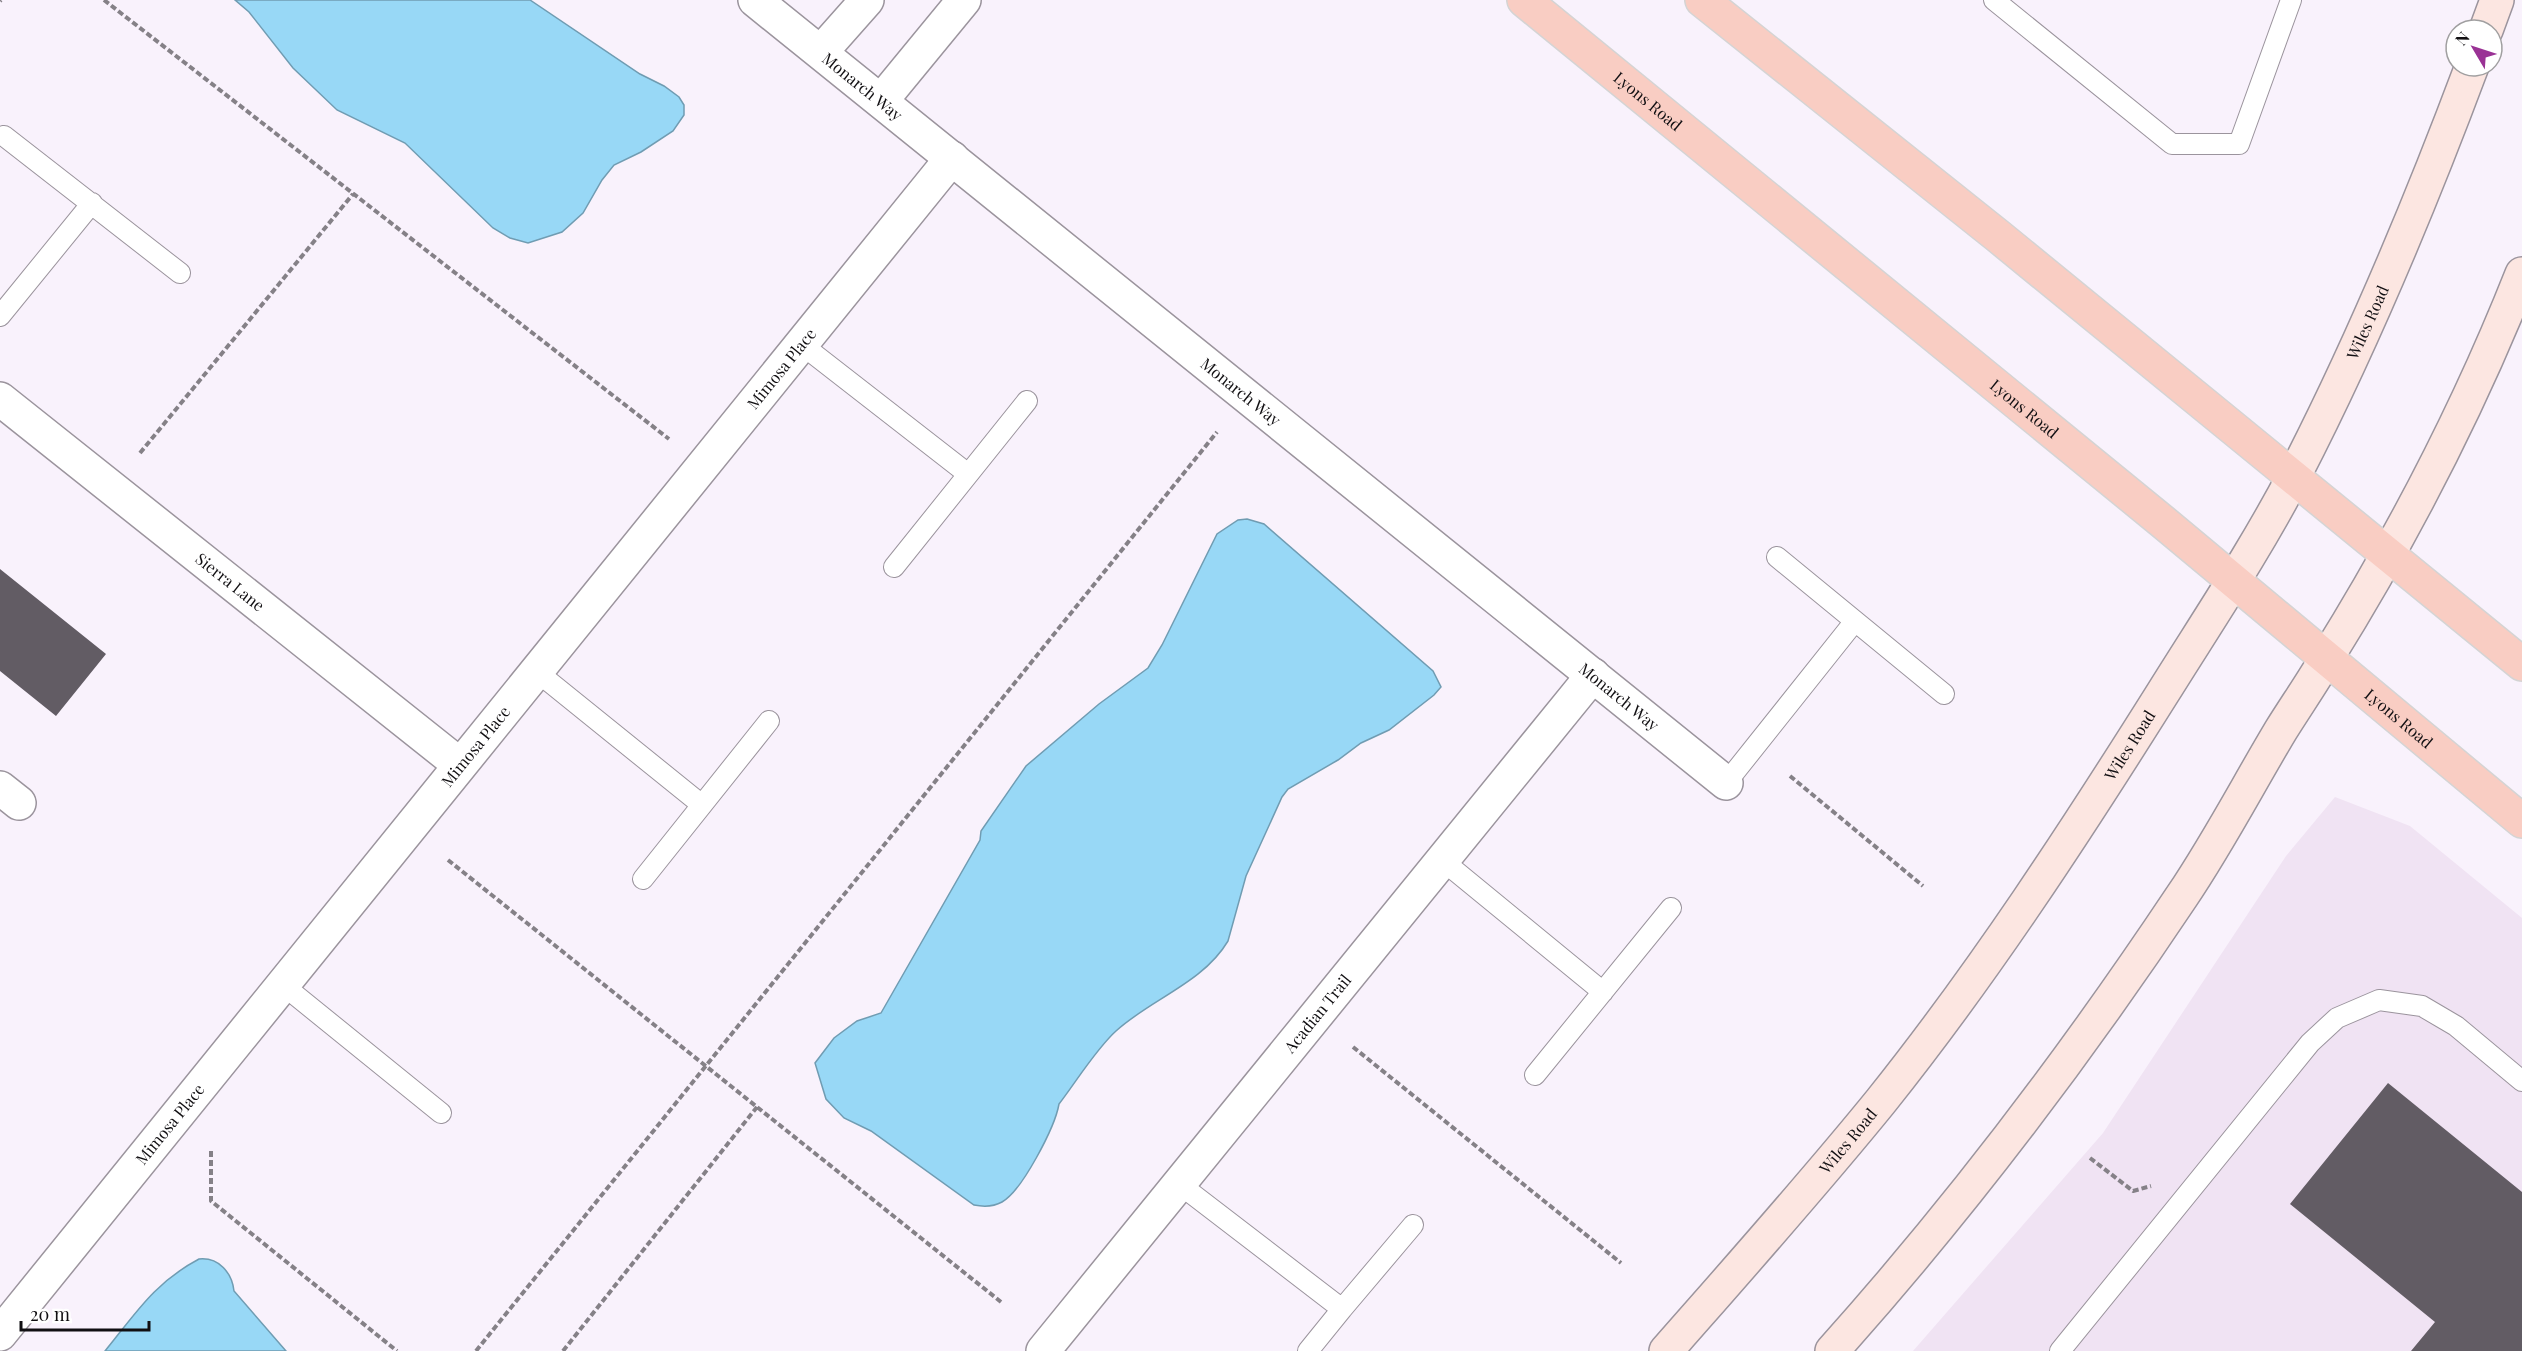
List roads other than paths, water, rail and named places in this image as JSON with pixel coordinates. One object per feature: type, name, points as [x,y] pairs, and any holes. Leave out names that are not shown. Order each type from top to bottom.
[{"type":"main road","name":"Lyons Road","points":[[1524,0],[2328,657],[2522,821]]},
{"type":"main road","points":[[2490,18],[2496,0]]},
{"type":"main road","points":[[1713,3],[2522,664]]},
{"type":"main road","name":"Wiles Road","points":[[1666,1351],[1881,1100],[1976,973],[2064,850],[2234,581],[2294,476],[2349,365],[2426,187],[2467,78]]},
{"type":"main road","points":[[1833,1351],[1898,1276],[2003,1146],[2090,1029],[2184,893],[2282,728],[2328,657],[2437,463],[2497,338],[2522,274]]},
{"type":"street","name":"Monarch Way","points":[[755,0],[1726,783]]},
{"type":"street","points":[[821,52],[867,0]]},
{"type":"street","points":[[882,101],[964,0]]},
{"type":"street","name":"Mimosa Place","points":[[0,1334],[952,158]]},
{"type":"street","name":"Sierra Lane","points":[[0,399],[460,765]]},
{"type":"street","name":"Acadian Trail","points":[[1043,1351],[1593,675]]},
{"type":"lane","points":[[1994,0],[2172,144],[2239,144],[2291,0]]},
{"type":"lane","points":[[4,136],[180,273]]},
{"type":"lane","points":[[0,316],[92,203]]},
{"type":"lane","points":[[801,344],[968,474]]},
{"type":"lane","points":[[894,567],[1027,401]]},
{"type":"lane","points":[[1777,557],[1944,694]]},
{"type":"lane","points":[[1726,783],[1855,621]]},
{"type":"lane","points":[[536,671],[702,805]]},
{"type":"lane","points":[[643,879],[769,721]]},
{"type":"lane","points":[[1442,860],[1603,992]]},
{"type":"lane","points":[[1535,1075],[1671,908]]},
{"type":"lane","points":[[283,985],[441,1113]]},
{"type":"lane","points":[[2060,1351],[2310,1043],[2337,1018],[2379,1000],[2422,1006],[2456,1026],[2522,1081]]},
{"type":"lane","points":[[1178,1184],[1342,1310]]},
{"type":"lane","points":[[1308,1351],[1413,1225]]},
{"type":"water","points":[[235,0],[530,0],[640,74],[664,86],[679,97],[684,105],[684,115],[673,131],[641,152],[614,165],[602,180],[583,213],[562,232],[528,243],[510,238],[493,228],[405,143],[337,110],[293,68],[249,12]]},
{"type":"water","points":[[1247,519],[1264,524],[1433,671],[1441,687],[1389,730],[1361,743],[1338,760],[1288,789],[1282,797],[1246,876],[1228,941],[1217,956],[1191,979],[1130,1020],[1109,1038],[1059,1104],[1044,1142],[1019,1185],[999,1204],[974,1205],[871,1131],[844,1118],[826,1099],[815,1063],[834,1038],[857,1021],[881,1013],[980,840],[981,831],[1026,766],[1099,704],[1148,668],[1162,645],[1217,534],[1238,520]]},
{"type":"water","points":[[199,1259],[213,1261],[227,1272],[234,1291],[286,1351],[105,1351],[158,1289],[183,1268]]}]
